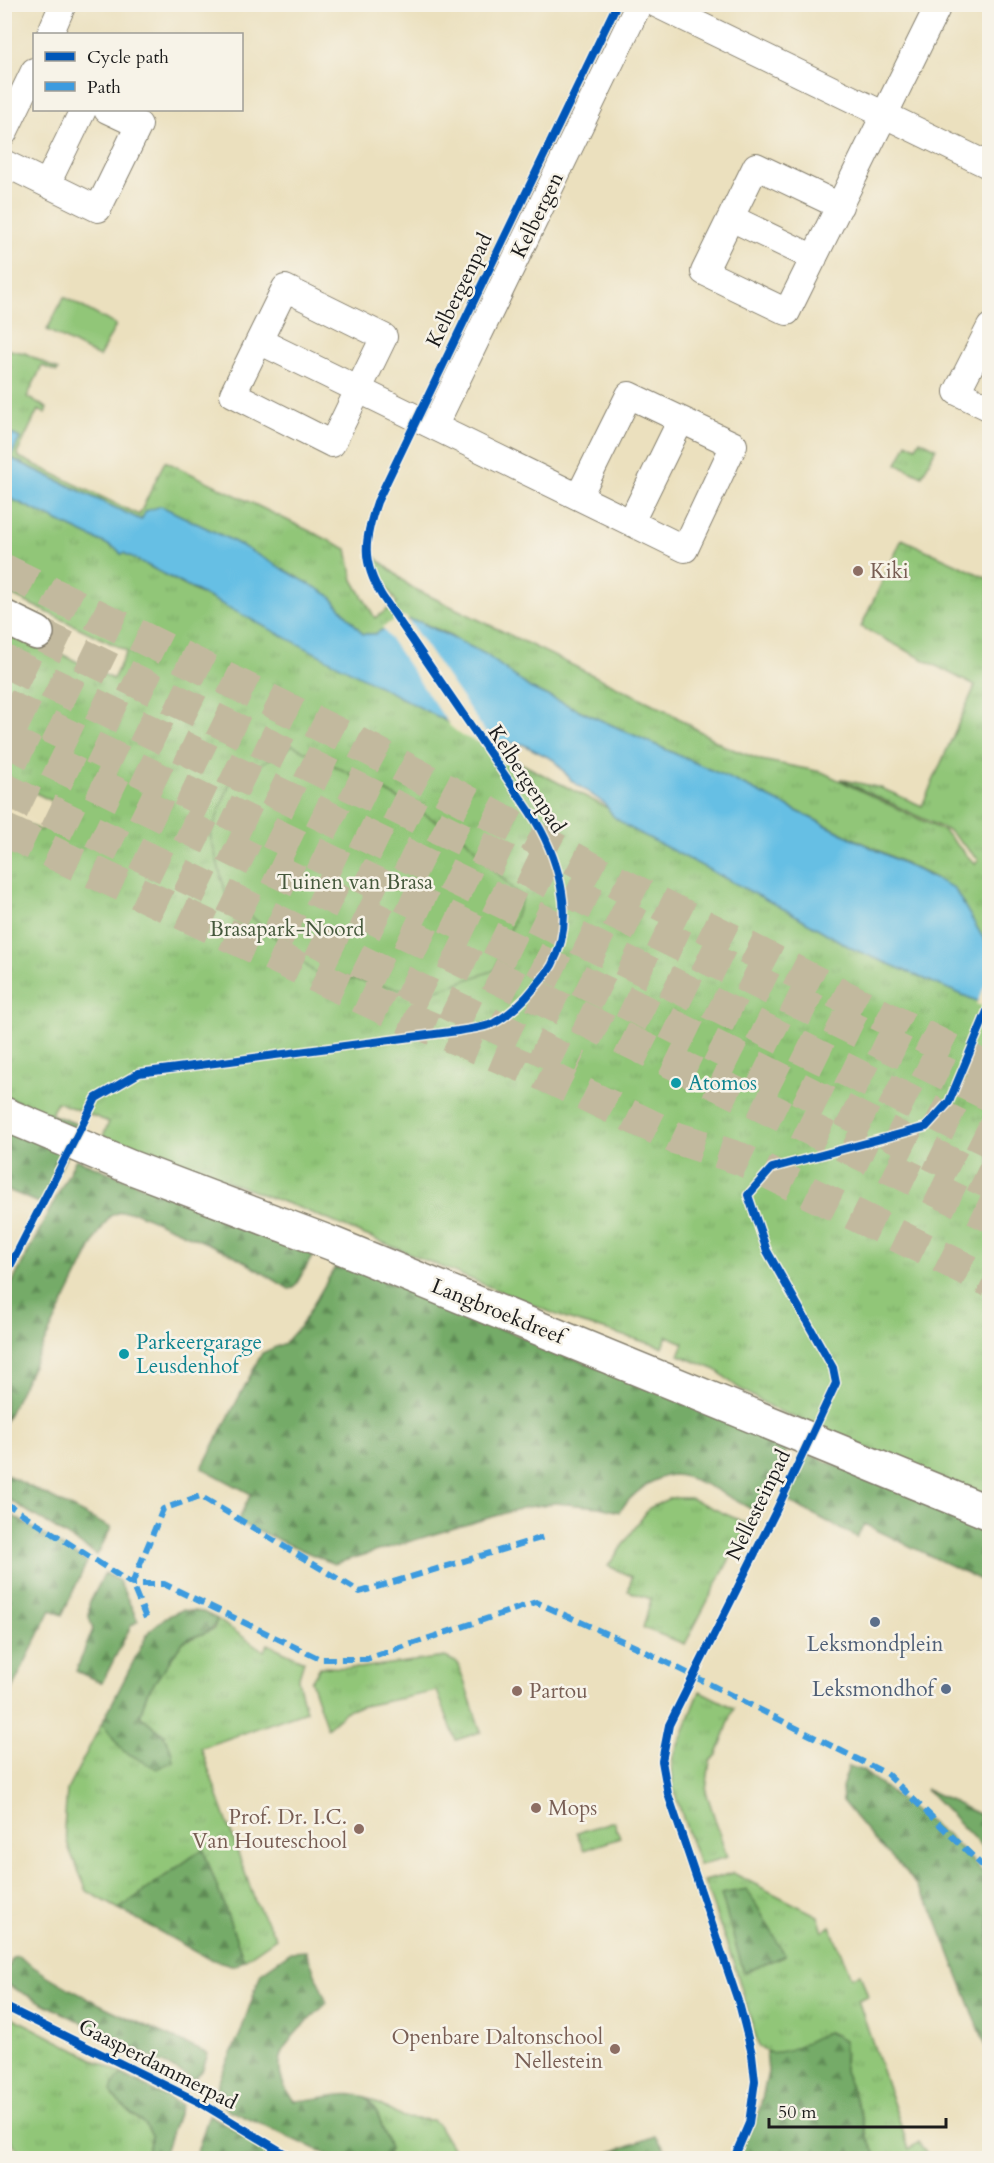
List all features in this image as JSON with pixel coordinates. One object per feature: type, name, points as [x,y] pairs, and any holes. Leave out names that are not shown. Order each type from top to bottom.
[{"type":"main road","points":[[4,617],[37,633]]},
{"type":"main road","name":"Langbroekdreef","points":[[4,1114],[130,1167],[333,1244],[990,1513]]},
{"type":"street","points":[[50,33],[63,4]]},
{"type":"street","name":"Kelbergen","points":[[435,425],[639,4]]},
{"type":"street","points":[[656,4],[990,166]]},
{"type":"street","points":[[840,206],[756,166],[704,272],[787,312],[886,115],[939,4]]},
{"type":"street","points":[[4,134],[33,75]]},
{"type":"street","points":[[47,184],[83,111]]},
{"type":"street","points":[[4,163],[98,209],[139,125],[109,111]]},
{"type":"street","points":[[730,219],[814,258]]},
{"type":"street","points":[[285,288],[384,337],[360,389],[332,444],[233,394],[285,288]]},
{"type":"street","points":[[987,336],[957,392],[990,408]]},
{"type":"street","points":[[259,341],[685,549],[734,445],[629,395],[579,496]]},
{"type":"street","points":[[631,522],[681,420]]},
{"type":"green space","points":[[64,297],[116,325],[99,357],[47,330]]},
{"type":"green space","points":[[5,349],[25,353],[58,370],[57,372],[42,366],[27,397],[47,408],[45,413],[38,410],[18,452],[19,457],[139,515],[165,461],[347,549],[353,580],[375,618],[397,603],[380,577],[374,556],[411,587],[665,710],[724,746],[761,760],[822,772],[944,831],[975,864],[979,860],[949,831],[840,779],[881,788],[922,806],[975,686],[861,627],[902,539],[989,579],[989,948],[936,878],[733,780],[530,688],[446,633],[420,622],[403,619],[375,634],[363,634],[329,595],[233,541],[161,506],[141,520],[9,457],[20,438],[5,431]]},
{"type":"green space","points":[[920,440],[936,448],[922,476],[897,464],[907,443],[916,447]]},
{"type":"green space","name":"Brasapark-Noord","points":[[5,496],[321,651],[522,764],[989,1003],[989,1499],[774,1409],[737,1387],[716,1370],[679,1355],[684,1343],[667,1336],[662,1347],[567,1319],[302,1209],[103,1136],[109,1122],[57,1102],[50,1116],[5,1098],[4,813],[41,831],[54,802],[5,778],[5,627],[113,679],[127,651],[5,592]]},
{"type":"green space","name":"Tuinen van Brasa","points":[[292,745],[389,793],[466,839],[522,899],[495,970],[426,994],[314,972],[226,894],[210,835],[230,783]]},
{"type":"green space","points":[[4,1096],[82,1126],[42,1204],[5,1189]]},
{"type":"green space","points":[[76,1159],[313,1255],[294,1288],[289,1289],[232,1254],[134,1212],[120,1212],[110,1216],[98,1234],[5,1422],[5,1297]]},
{"type":"green space","points":[[338,1262],[789,1446],[755,1511],[692,1479],[673,1475],[665,1476],[643,1488],[619,1512],[599,1507],[555,1503],[522,1508],[334,1564],[237,1522],[251,1494],[202,1468],[262,1353],[285,1343],[302,1324]]},
{"type":"green space","points":[[808,1454],[989,1528],[989,1584],[864,1524],[857,1537],[784,1499]]},
{"type":"green space","points":[[5,1474],[111,1528],[97,1555],[5,1497]]},
{"type":"green space","points":[[670,1498],[690,1498],[748,1524],[685,1644],[643,1628],[651,1599],[628,1591],[632,1577],[608,1566],[649,1508]]},
{"type":"green space","points":[[5,1511],[87,1562],[62,1615],[51,1610],[5,1703]]},
{"type":"green space","points":[[105,1573],[119,1581],[138,1621],[131,1626],[102,1683],[76,1671],[93,1629],[89,1617],[89,1604]]},
{"type":"green space","points":[[182,1610],[203,1612],[217,1619],[207,1632],[183,1642],[147,1693],[140,1716],[162,1734],[172,1753],[173,1761],[157,1769],[123,1751],[102,1723],[149,1631],[166,1617]]},
{"type":"green space","points":[[217,1619],[264,1651],[268,1644],[304,1661],[298,1680],[306,1711],[201,1748],[255,1901],[276,1938],[244,1960],[203,1849],[119,1909],[87,1891],[69,1849],[64,1828],[67,1790],[102,1723],[123,1751],[165,1735],[140,1716],[147,1693],[183,1642],[214,1629]]},
{"type":"green space","points":[[445,1657],[458,1663],[481,1732],[456,1740],[437,1691],[349,1709],[327,1728],[311,1681],[320,1667],[358,1668]]},
{"type":"green space","points":[[700,1691],[734,1708],[717,1755],[710,1761],[706,1791],[727,1857],[699,1865],[673,1788],[672,1760]]},
{"type":"green space","points":[[849,1766],[863,1771],[953,1840],[989,1879],[989,2054],[932,1908],[906,1871],[875,1841],[843,1802],[842,1787]]},
{"type":"green space","points":[[926,1789],[989,1819],[989,1854]]},
{"type":"green space","points":[[614,1821],[620,1838],[584,1850],[577,1833]]},
{"type":"green space","points":[[203,1849],[244,1960],[235,1966],[207,1958],[119,1909]]},
{"type":"green space","points":[[733,1873],[818,1916],[823,1931],[830,1926],[851,1977],[860,1974],[868,1996],[858,2000],[909,2149],[919,2142],[929,2158],[878,2158],[868,2140],[860,2110],[844,2071],[845,2052],[837,2035],[828,2032],[794,2049],[776,2054],[759,2047],[735,1967],[704,1881]],"holes":[[[747,1889],[785,1955],[744,1973],[722,1894]]]},
{"type":"green space","points":[[747,1889],[785,1955],[744,1973],[721,1894]]},
{"type":"green space","points":[[306,1951],[327,2003],[303,2025],[285,2047],[280,2071],[284,2085],[294,2101],[340,2095],[366,2097],[377,2112],[390,2149],[385,2158],[335,2158],[227,2109],[217,2095],[218,2082],[240,2034],[261,1973],[291,1952]]},
{"type":"green space","points":[[18,1956],[86,1998],[208,2054],[202,2071],[194,2079],[5,1984],[5,1976],[13,1957]]},
{"type":"green space","points":[[4,2013],[122,2074],[114,2084],[129,2112],[147,2126],[152,2135],[146,2158],[23,2157],[5,2133]]},
{"type":"green space","points":[[828,2032],[844,2041],[844,2071],[860,2110],[868,2140],[878,2158],[737,2158],[760,2108],[768,2072],[766,2052],[791,2049]]},
{"type":"green space","points":[[122,2074],[181,2105],[163,2158],[146,2158],[152,2135],[143,2123],[115,2098],[111,2091],[113,2084]]},
{"type":"green space","points":[[366,2097],[403,2118],[432,2120],[438,2125],[458,2158],[385,2158],[390,2149],[377,2112]]},
{"type":"green space","points":[[210,2115],[282,2158],[195,2158]]},
{"type":"green space","points":[[655,2136],[672,2158],[595,2158]]},
{"type":"water","points":[[5,431],[20,438],[10,458],[141,520],[146,511],[161,506],[233,541],[329,595],[363,634],[375,634],[403,619],[420,622],[485,654],[530,688],[733,780],[954,888],[989,948],[989,1006],[853,949],[793,914],[628,827],[613,816],[605,804],[572,781],[554,760],[522,744],[484,741],[124,553],[121,554],[117,549],[5,496]]},
{"type":"pier","points":[[402,616],[406,617],[493,743],[483,744],[462,736],[450,726],[382,627]]},
{"type":"pier","points":[[990,975],[990,1009],[976,1004]]},
{"type":"tunnel","points":[[4,570],[371,750],[619,883],[990,1070]]},
{"type":"tunnel","points":[[37,633],[990,1095]]},
{"type":"tunnel","points":[[4,661],[642,969],[990,1141]]},
{"type":"tunnel","points":[[4,705],[627,1003],[990,1183]]},
{"type":"tunnel","points":[[4,739],[990,1216]]},
{"type":"tunnel","points":[[4,789],[579,1067]]},
{"type":"tunnel","points":[[4,830],[397,1014],[542,1074],[676,1138],[741,1159],[990,1281]]},
{"type":"marked path","points":[[146,1618],[132,1584],[163,1509],[200,1496],[360,1592],[544,1537]]},
{"type":"marked path","points":[[4,1502],[132,1584],[164,1584],[320,1659],[367,1659],[536,1602],[638,1648],[887,1774],[990,1873]]},
{"type":"marked path","points":[[4,2153],[10,2158]]},
{"type":"cycle path","name":"Kelbergenpad","points":[[4,1278],[96,1098],[139,1073],[486,1026],[500,1020],[516,1007],[552,965],[560,946],[564,906],[556,866],[548,846],[530,812],[382,596],[368,561],[367,539],[377,502],[617,4]]},
{"type":"cycle path","name":"Nellesteinpad","points":[[734,2158],[749,2123],[755,2081],[752,2054],[740,2007],[668,1794],[662,1761],[669,1725],[775,1513],[836,1383],[833,1368],[767,1251],[748,1195],[772,1168],[926,1127],[949,1102],[990,1004]]},
{"type":"cycle path","name":"Gaasperdammerpad","points":[[4,2006],[201,2103],[292,2158]]},
{"type":"place","name":"Kiki","points":[[858,571]]},
{"type":"place","name":"Atomos","points":[[676,1083]]},
{"type":"place","name":"Parkeergarage Leusdenhof","points":[[124,1354]]},
{"type":"place","name":"Leksmondplein","points":[[875,1622]]},
{"type":"place","name":"Leksmondhof","points":[[946,1689]]},
{"type":"place","name":"Partou","points":[[517,1691]]},
{"type":"place","name":"Mops","points":[[536,1808]]},
{"type":"place","name":"Prof. Dr. I.C. Van Houteschool","points":[[359,1829]]},
{"type":"place","name":"Openbare Daltonschool Nellestein","points":[[615,2049]]}]
